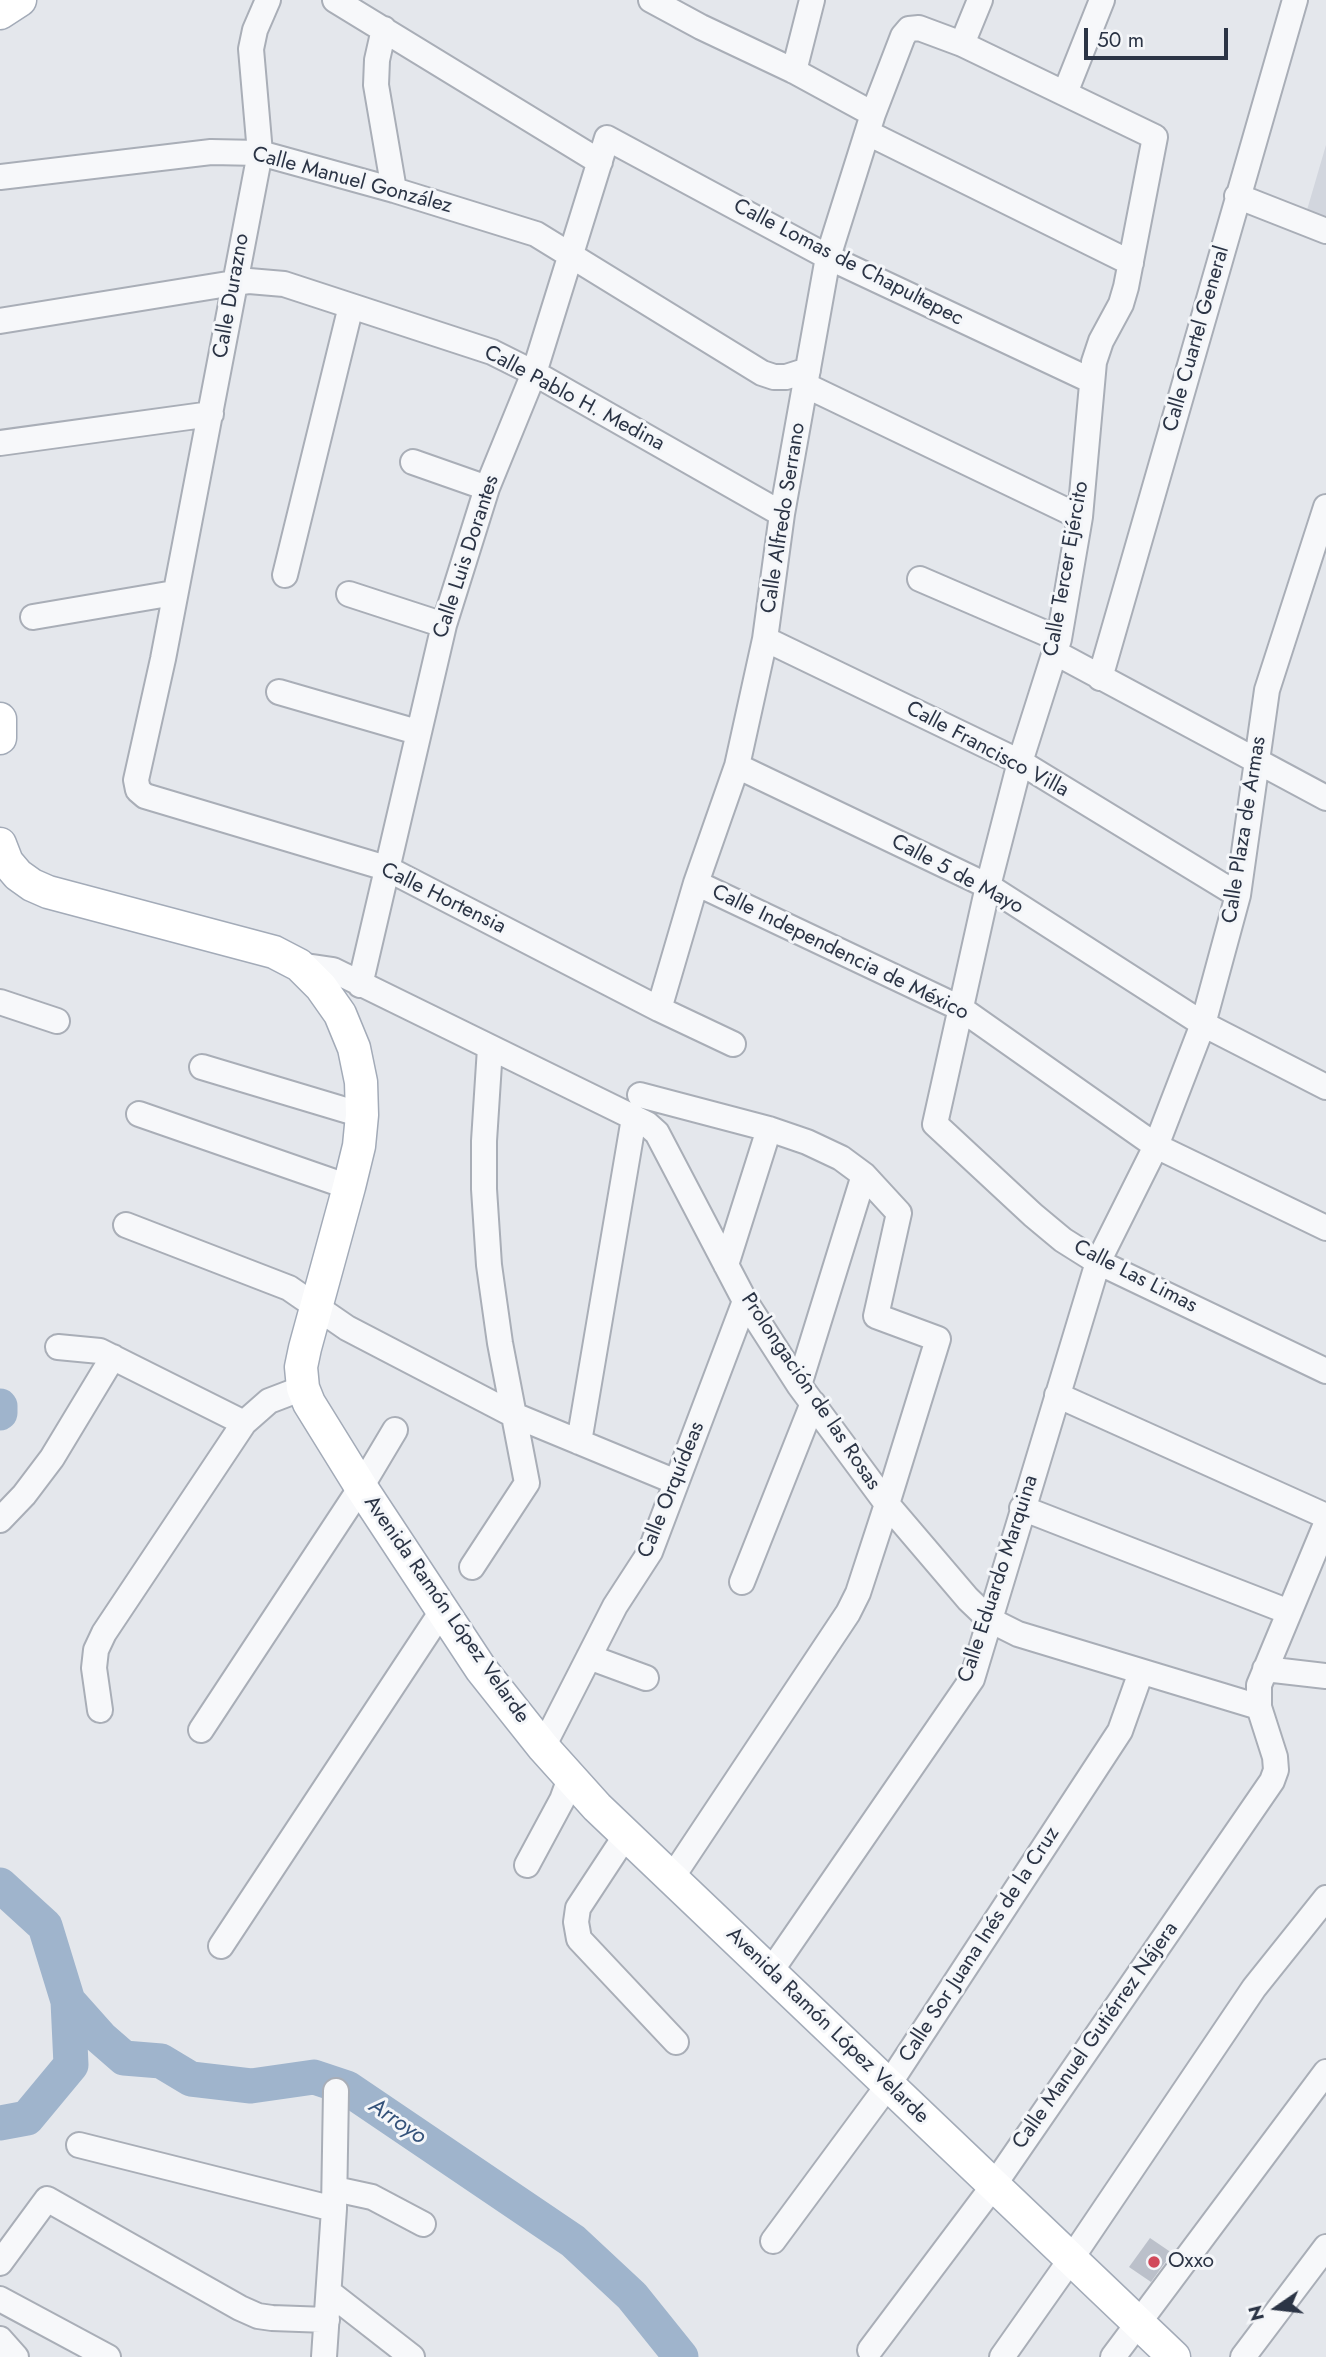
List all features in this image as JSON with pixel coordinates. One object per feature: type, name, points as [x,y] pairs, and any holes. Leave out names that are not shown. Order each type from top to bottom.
[{"type":"main road","points":[[0,13],[20,0]]},
{"type":"main road","points":[[0,719],[0,738]]},
{"type":"main road","points":[[2,860],[32,885],[48,892],[274,952],[299,965],[321,987],[340,1014],[354,1048],[360,1082],[362,1115],[359,1146],[301,1367],[303,1388]]},
{"type":"main road","name":"Avenida Ramón López Velarde","points":[[303,1388],[309,1403],[361,1487],[481,1669],[570,1778],[671,1879],[771,1971],[1174,2357]]},
{"type":"street","name":"Calle Durazno","points":[[138,790],[136,780],[163,659],[260,153],[251,49],[255,30],[268,0]]},
{"type":"street","points":[[335,0],[600,162]]},
{"type":"street","points":[[651,0],[794,71],[871,123],[1131,263]]},
{"type":"street","points":[[794,71],[812,0]]},
{"type":"street","points":[[980,0],[962,44],[1065,93],[1102,0]]},
{"type":"street","name":"Calle Cuartel General","points":[[1100,678],[1295,0]]},
{"type":"street","points":[[384,29],[377,60],[376,85],[394,190]]},
{"type":"street","name":"Calle Alfredo Serrano","points":[[659,1009],[696,883],[737,766],[765,639],[782,514],[828,257],[871,123],[903,36],[909,29],[919,29],[962,44]]},
{"type":"street","name":"Calle Tercer Ejército","points":[[935,1124],[988,886],[1020,762],[1057,646],[1080,517],[1094,362],[1101,341],[1121,304],[1155,136],[1065,93]]},
{"type":"street","name":"Calle Luis Dorantes","points":[[360,985],[444,625],[487,488],[534,373],[607,138]]},
{"type":"street","name":"Calle Lomas de Chapultepec","points":[[607,138],[828,257],[1092,381]]},
{"type":"street","name":"Calle Manuel González","points":[[0,177],[211,152],[260,153],[394,190],[536,234],[762,373],[774,377],[807,378]]},
{"type":"street","points":[[1237,196],[1326,231]]},
{"type":"street","name":"Calle Pablo H. Medina","points":[[0,321],[249,281],[285,284],[473,345],[534,373],[782,514]]},
{"type":"street","points":[[285,575],[351,306]]},
{"type":"street","points":[[807,378],[1080,517]]},
{"type":"street","points":[[0,443],[211,414]]},
{"type":"street","points":[[413,462],[487,488]]},
{"type":"street","name":"Calle Plaza de Armas","points":[[1098,1262],[1156,1146],[1203,1024],[1238,895],[1267,690],[1325,512]]},
{"type":"street","points":[[920,579],[1057,646],[1100,678],[1326,798]]},
{"type":"street","points":[[33,617],[174,593]]},
{"type":"street","points":[[349,594],[444,625]]},
{"type":"street","name":"Calle Francisco Villa","points":[[765,639],[1020,762],[1238,895]]},
{"type":"street","points":[[279,692],[417,732]]},
{"type":"street","name":"Calle 5 de Mayo","points":[[737,766],[988,886],[1203,1024],[1326,1087]]},
{"type":"street","name":"Calle Hortensia","points":[[138,790],[145,796],[386,868],[659,1009],[733,1044]]},
{"type":"street","name":"Calle Independencia de México","points":[[696,883],[960,1008],[1156,1146],[1326,1228]]},
{"type":"street","name":"Prolongación de las Rosas","points":[[299,965],[333,970],[490,1048],[637,1107],[664,1144],[745,1301],[806,1394],[887,1504],[968,1599],[990,1620],[1018,1634],[1259,1707]]},
{"type":"street","points":[[0,1002],[57,1021]]},
{"type":"street","points":[[472,1567],[527,1483],[500,1343],[489,1265],[484,1141],[490,1048]]},
{"type":"street","points":[[202,1067],[362,1115]]},
{"type":"street","points":[[579,1442],[637,1107],[769,1129],[807,1142],[841,1158],[864,1175],[899,1213],[876,1316],[938,1339],[858,1593],[848,1613],[671,1879]]},
{"type":"street","points":[[139,1114],[349,1187]]},
{"type":"street","name":"Calle Las Limas","points":[[935,1124],[1033,1216],[1063,1240],[1098,1262],[1326,1371]]},
{"type":"street","points":[[726,1265],[769,1129]]},
{"type":"street","points":[[742,1582],[806,1394],[864,1175]]},
{"type":"street","points":[[126,1225],[289,1288],[347,1328],[514,1415],[676,1482]]},
{"type":"street","name":"Calle Eduardo Marquina","points":[[771,1971],[972,1679],[1098,1262]]},
{"type":"street","name":"Calle Orquídeas","points":[[543,1747],[615,1606],[650,1552],[745,1301]]},
{"type":"street","points":[[58,1347],[93,1350],[113,1357],[244,1423]]},
{"type":"street","points":[[0,1520],[24,1495],[52,1458],[113,1357]]},
{"type":"street","points":[[100,1710],[94,1668],[96,1650],[104,1633],[244,1423],[269,1401],[303,1388]]},
{"type":"street","points":[[1057,1395],[1325,1527],[1259,1685],[1259,1707]]},
{"type":"street","points":[[201,1730],[361,1487],[395,1430]]},
{"type":"street","points":[[1022,1508],[1289,1612]]},
{"type":"street","points":[[221,1946],[442,1611]]},
{"type":"street","points":[[589,1657],[646,1678]]},
{"type":"street","points":[[1265,1669],[1326,1675]]},
{"type":"street","name":"Calle Sor Juana Inés de la Cruz","points":[[773,2241],[889,2084],[1119,1731],[1142,1672]]},
{"type":"street","name":"Calle Manuel Gutiérrez Nájera","points":[[870,2350],[993,2185],[1272,1781],[1276,1770],[1275,1757],[1259,1707]]},
{"type":"street","points":[[527,1865],[562,1800],[570,1778]]},
{"type":"street","points":[[626,1835],[578,1908],[576,1922],[579,1939],[677,2042]]},
{"type":"street","points":[[1002,2357],[1254,1988],[1326,1898]]},
{"type":"street","points":[[1113,2357],[1326,2072]]},
{"type":"street","points":[[324,2357],[335,2199],[336,2091]]},
{"type":"street","points":[[79,2145],[335,2199],[372,2197],[422,2224]]},
{"type":"street","points":[[0,2263],[47,2199],[258,2316],[327,2320]]},
{"type":"street","points":[[1243,2357],[1326,2247]]},
{"type":"street","points":[[330,2294],[412,2357]]},
{"type":"street","points":[[0,2299],[108,2357]]},
{"type":"street","points":[[0,2339],[16,2357]]},
{"type":"shaded area","points":[[1326,145],[1326,217],[1307,210]]},
{"type":"building","name":"Oxxo","points":[[1150,2238],[1172,2253],[1151,2282],[1129,2267]]},
{"type":"waterway","points":[[0,1406],[0,1413]]},
{"type":"waterway","points":[[0,1885],[45,1926],[68,2001],[71,2065],[27,2118],[0,2123]]},
{"type":"waterway","name":"Arroyo","points":[[68,2001],[101,2038],[124,2058],[161,2061],[191,2079],[251,2086],[314,2077],[347,2088],[573,2241],[632,2296],[681,2357]]},
{"type":"place","name":"Oxxo","points":[[1154,2262]]}]
